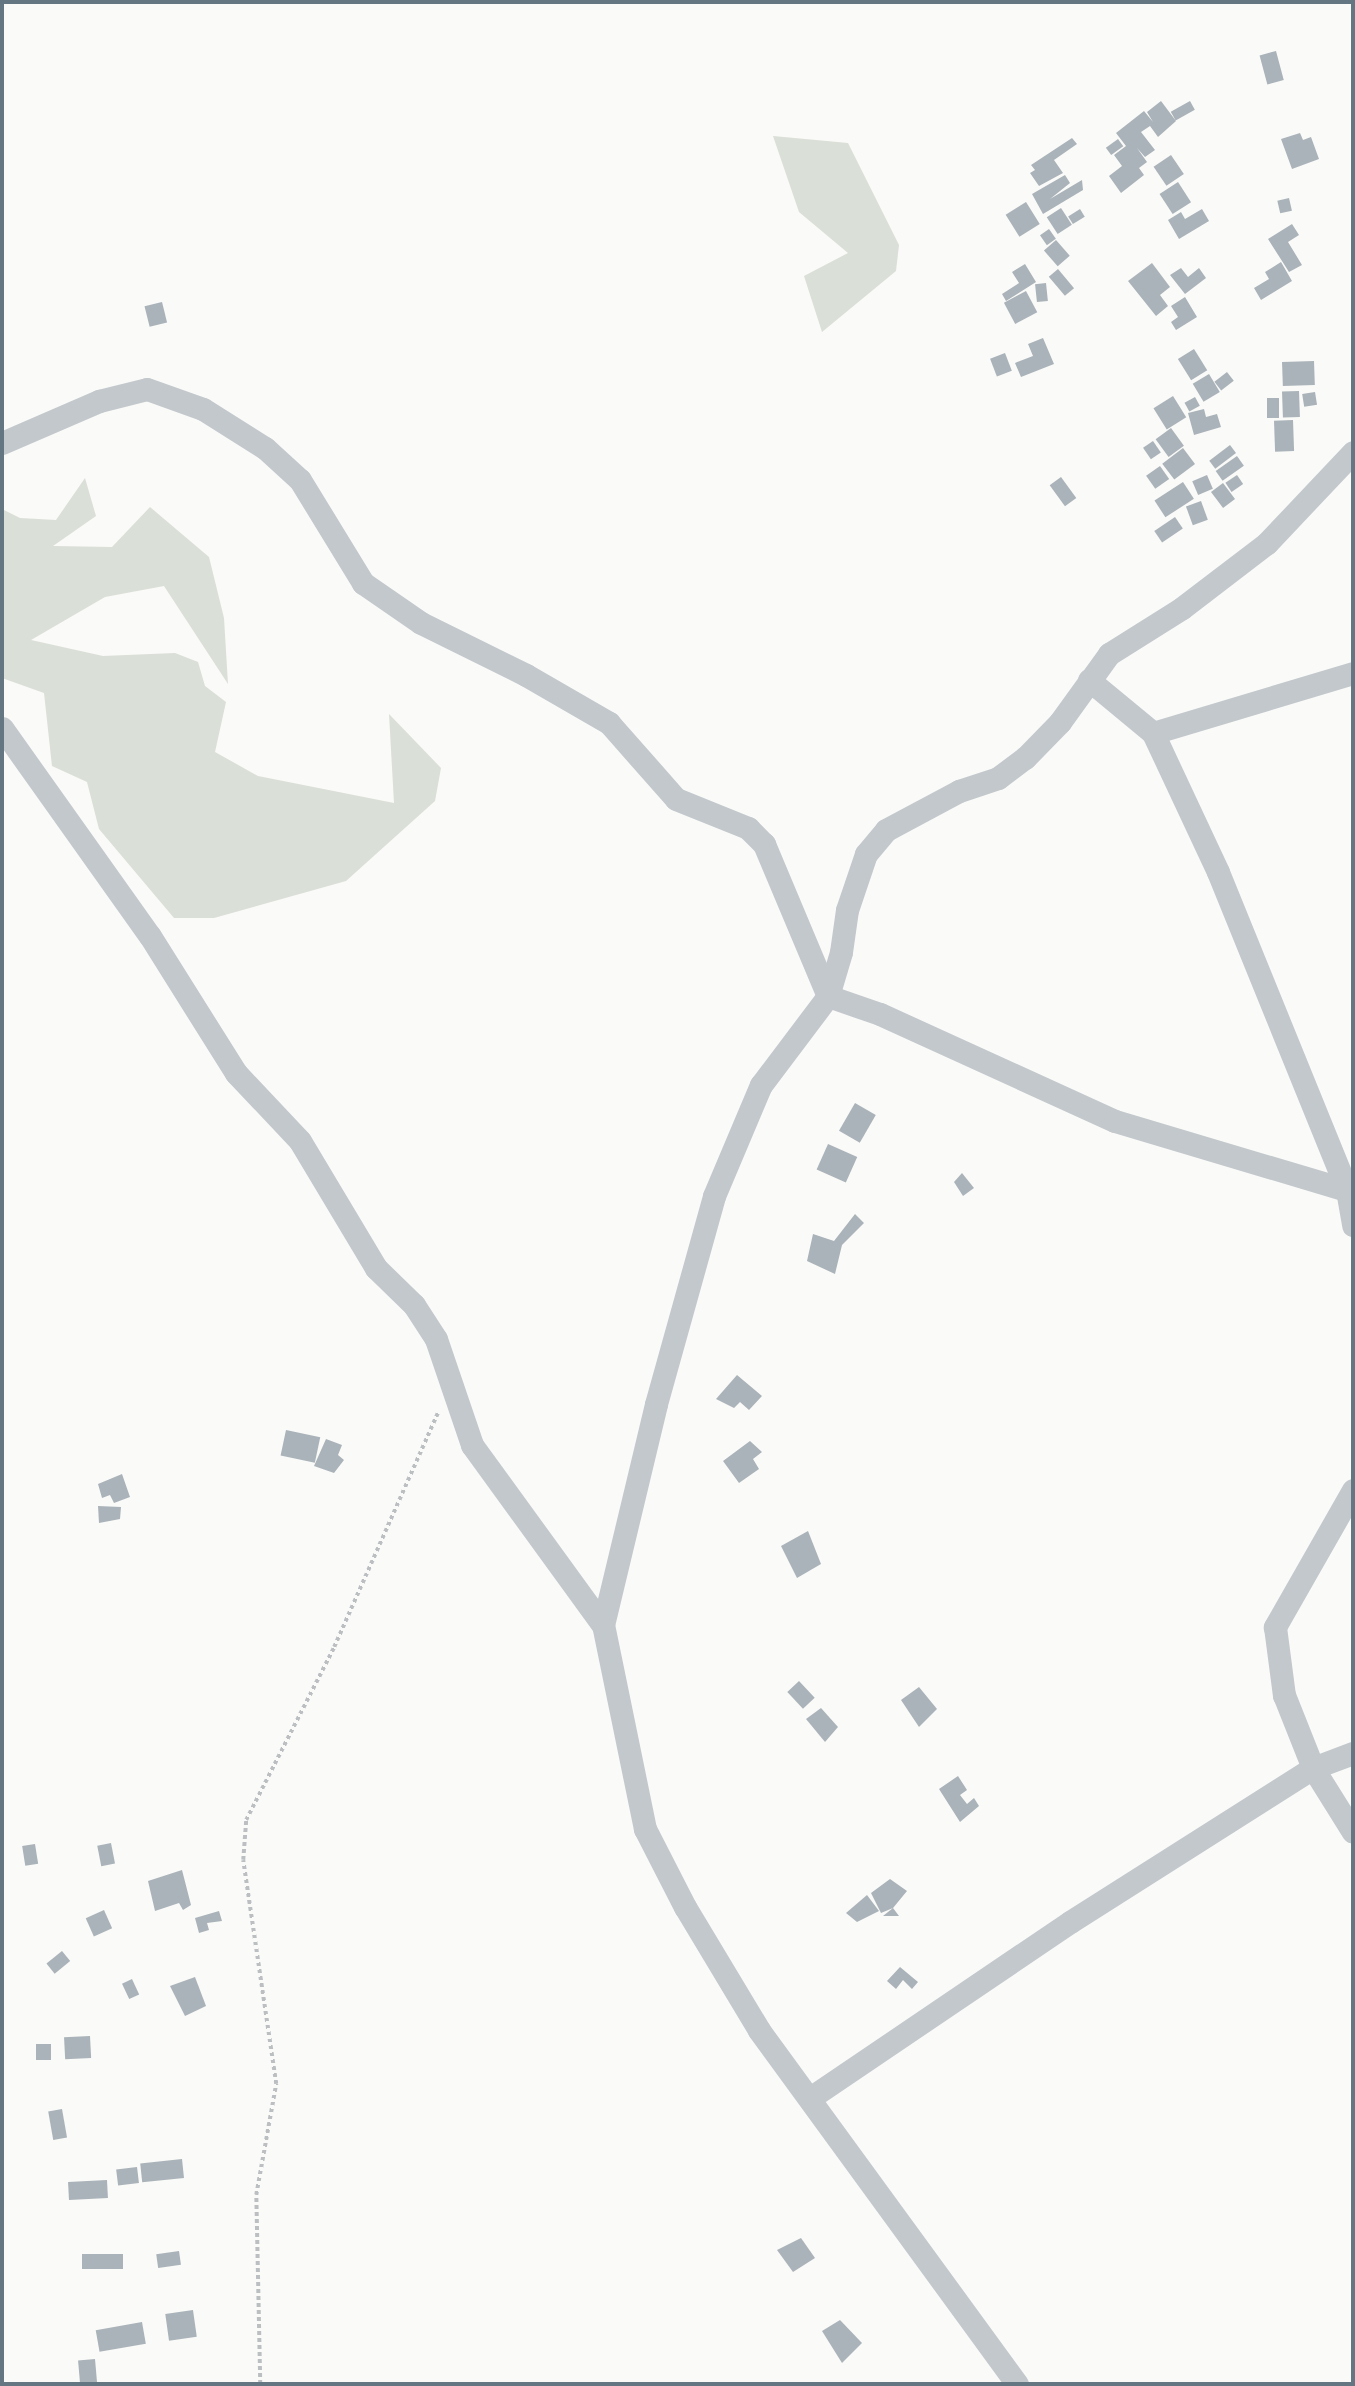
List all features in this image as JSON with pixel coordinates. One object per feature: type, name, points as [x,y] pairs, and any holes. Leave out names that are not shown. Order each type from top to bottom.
[{"type":"street","points":[[2,443],[99,401],[147,388],[181,398],[265,448],[300,480],[363,583],[421,623],[526,675],[609,723],[676,799],[748,828],[764,844],[828,996],[880,1014],[1115,1121],[1348,1190]]},
{"type":"street","points":[[603,1625],[656,1404],[714,1196],[761,1085],[828,996],[841,953],[847,910],[866,854],[886,830],[959,791],[998,778],[1026,758],[1060,722],[1109,653],[1182,608],[1267,543],[1353,452]]},
{"type":"street","points":[[1153,733],[1353,673]]},
{"type":"street","points":[[1089,680],[1153,733],[1218,872],[1348,1190],[1353,1225]]},
{"type":"street","points":[[2,728],[150,936],[236,1073],[300,1141],[376,1268],[414,1305],[436,1339],[472,1445],[603,1625],[645,1829],[685,1907],[759,2031],[1017,2384]]},
{"type":"street","points":[[1353,1490],[1275,1627],[1284,1695],[1313,1769],[1353,1832]]},
{"type":"street","points":[[810,2098],[1069,1922],[1313,1769],[1353,1753]]},
{"type":"path","points":[[260,2384],[256,2195],[276,2084],[243,1860],[246,1820],[334,1647],[423,1439],[452,1388]]},
{"type":"shaded area","points":[[773,136],[848,143],[899,245],[896,271],[822,332],[804,276],[848,253],[799,212]]},
{"type":"shaded area","points":[[85,478],[96,516],[53,546],[112,547],[150,507],[209,557],[224,618],[228,684],[164,586],[105,597],[31,640],[103,656],[175,653],[198,662],[205,686],[226,702],[215,752],[258,776],[394,803],[389,714],[441,768],[435,801],[346,881],[214,918],[174,918],[99,829],[87,782],[52,766],[44,693],[2,678],[2,509],[20,518],[56,520]]},
{"type":"building","points":[[1276,51],[1284,80],[1267,84],[1260,55]]},
{"type":"building","points":[[1161,101],[1176,121],[1158,137],[1150,126],[1141,132],[1155,150],[1145,157],[1137,148],[1147,162],[1139,168],[1144,175],[1121,193],[1109,176],[1122,166],[1114,155],[1126,146],[1116,133],[1144,111],[1153,122],[1147,112]]},
{"type":"building","points":[[1190,101],[1195,110],[1176,120],[1171,112]]},
{"type":"building","points":[[1300,133],[1303,140],[1311,137],[1319,159],[1292,169],[1281,139]]},
{"type":"building","points":[[1072,138],[1077,144],[1054,160],[1063,173],[1039,186],[1030,173],[1035,170],[1031,165]]},
{"type":"building","points":[[1118,139],[1123,146],[1111,155],[1106,148]]},
{"type":"building","points":[[1171,155],[1184,174],[1166,186],[1154,167]]},
{"type":"building","points":[[1065,175],[1070,183],[1050,199],[1082,180],[1083,190],[1043,214],[1032,194]]},
{"type":"building","points":[[1178,182],[1191,202],[1173,214],[1160,194]]},
{"type":"building","points":[[1289,198],[1292,211],[1280,213],[1277,201]]},
{"type":"building","points":[[1026,202],[1040,224],[1019,237],[1006,215]]},
{"type":"building","points":[[1061,208],[1072,225],[1058,234],[1047,217]]},
{"type":"building","points":[[1080,209],[1085,217],[1073,224],[1068,216]]},
{"type":"building","points":[[1202,209],[1209,221],[1179,239],[1168,220],[1181,212],[1185,219]]},
{"type":"building","points":[[1292,224],[1299,235],[1288,242],[1302,265],[1289,272],[1268,239]]},
{"type":"building","points":[[1049,229],[1056,239],[1047,245],[1040,235]]},
{"type":"building","points":[[1056,240],[1070,256],[1058,266],[1044,250]]},
{"type":"building","points":[[1281,262],[1292,281],[1261,300],[1254,288],[1269,279],[1265,272]]},
{"type":"building","points":[[1152,263],[1170,287],[1160,295],[1168,306],[1156,316],[1128,281]]},
{"type":"building","points":[[1025,264],[1036,282],[1006,301],[1002,294],[1019,283],[1012,272]]},
{"type":"building","points":[[1181,268],[1188,277],[1199,268],[1206,278],[1185,294],[1170,275]]},
{"type":"building","points":[[1058,269],[1074,288],[1065,296],[1049,277]]},
{"type":"building","points":[[1046,283],[1048,301],[1037,302],[1035,284]]},
{"type":"building","points":[[1026,291],[1037,312],[1015,324],[1004,303]]},
{"type":"building","points":[[1185,297],[1197,317],[1176,330],[1171,322],[1178,317],[1171,306]]},
{"type":"building","points":[[162,302],[167,322],[150,327],[145,306]]},
{"type":"building","points":[[1043,338],[1054,364],[1021,377],[1015,363],[1033,356],[1028,344]]},
{"type":"building","points":[[1194,349],[1207,370],[1191,380],[1178,359]]},
{"type":"building","points":[[1005,353],[1012,371],[997,376],[990,359]]},
{"type":"building","points":[[1314,361],[1315,385],[1283,386],[1282,362]]},
{"type":"building","points":[[1227,372],[1234,381],[1221,391],[1214,382]]},
{"type":"building","points":[[1209,374],[1220,392],[1204,402],[1193,384]]},
{"type":"building","points":[[1299,391],[1300,417],[1283,418],[1282,392]]},
{"type":"building","points":[[1315,392],[1317,405],[1304,407],[1302,394]]},
{"type":"building","points":[[1173,396],[1186,417],[1167,429],[1153,408]]},
{"type":"building","points":[[1195,397],[1200,406],[1189,412],[1185,403]]},
{"type":"building","points":[[1267,398],[1279,398],[1279,418],[1267,418]]},
{"type":"building","points":[[1204,409],[1206,417],[1217,414],[1221,427],[1194,435],[1188,413]]},
{"type":"building","points":[[1293,420],[1294,451],[1275,452],[1274,421]]},
{"type":"building","points":[[1171,428],[1184,446],[1169,457],[1156,439]]},
{"type":"building","points":[[1153,441],[1161,453],[1151,459],[1143,448]]},
{"type":"building","points":[[1230,445],[1236,453],[1215,469],[1209,461]]},
{"type":"building","points":[[1183,448],[1195,464],[1174,480],[1162,464]]},
{"type":"building","points":[[1237,456],[1244,466],[1223,481],[1216,471]]},
{"type":"building","points":[[1160,466],[1169,479],[1155,489],[1146,476]]},
{"type":"building","points":[[1207,475],[1213,489],[1198,495],[1192,481]]},
{"type":"building","points":[[1237,475],[1243,484],[1232,492],[1225,483]]},
{"type":"building","points":[[1061,477],[1076,498],[1065,506],[1050,485]]},
{"type":"building","points":[[1183,482],[1194,499],[1165,517],[1154,501]]},
{"type":"building","points":[[1223,483],[1235,499],[1223,508],[1211,492]]},
{"type":"building","points":[[1201,501],[1208,520],[1193,525],[1186,506]]},
{"type":"building","points":[[1175,517],[1183,529],[1162,543],[1154,531]]},
{"type":"building","points":[[855,1103],[876,1115],[860,1143],[839,1131]]},
{"type":"building","points":[[828,1144],[857,1157],[846,1183],[817,1170]]},
{"type":"building","points":[[962,1173],[974,1188],[963,1196],[954,1182]]},
{"type":"building","points":[[855,1214],[864,1223],[842,1245],[835,1274],[807,1261],[813,1234],[834,1241]]},
{"type":"building","points":[[737,1375],[762,1396],[749,1410],[740,1402],[734,1408],[716,1399]]},
{"type":"building","points":[[286,1430],[320,1437],[315,1463],[281,1455]]},
{"type":"building","points":[[326,1439],[342,1445],[338,1455],[344,1460],[334,1473],[314,1466]]},
{"type":"building","points":[[750,1441],[762,1452],[753,1459],[759,1469],[739,1483],[723,1461]]},
{"type":"building","points":[[122,1474],[130,1497],[114,1503],[110,1495],[102,1498],[98,1484]]},
{"type":"building","points":[[98,1506],[121,1507],[120,1519],[99,1523]]},
{"type":"building","points":[[808,1531],[821,1564],[797,1578],[781,1546]]},
{"type":"building","points":[[799,1681],[815,1698],[803,1709],[787,1692]]},
{"type":"building","points":[[919,1687],[937,1709],[919,1727],[901,1700]]},
{"type":"building","points":[[821,1708],[838,1727],[825,1742],[806,1719]]},
{"type":"building","points":[[958,1776],[967,1790],[960,1795],[967,1804],[974,1798],[979,1806],[960,1822],[939,1789]]},
{"type":"building","points":[[111,1843],[115,1864],[101,1866],[97,1846]]},
{"type":"building","points":[[35,1844],[38,1864],[25,1866],[22,1846]]},
{"type":"building","points":[[182,1870],[191,1905],[183,1910],[179,1903],[155,1911],[148,1881]]},
{"type":"building","points":[[890,1879],[907,1891],[893,1908],[881,1913],[871,1893]]},
{"type":"building","points":[[867,1895],[879,1911],[857,1922],[846,1913]]},
{"type":"building","points":[[893,1908],[899,1916],[883,1916]]},
{"type":"building","points":[[104,1910],[112,1928],[94,1936],[86,1918]]},
{"type":"building","points":[[219,1911],[222,1921],[207,1923],[209,1930],[199,1933],[195,1918]]},
{"type":"building","points":[[62,1951],[70,1961],[55,1974],[46,1964]]},
{"type":"building","points":[[900,1967],[918,1982],[912,1989],[903,1980],[896,1989],[887,1981]]},
{"type":"building","points":[[195,1977],[206,2006],[185,2016],[170,1986]]},
{"type":"building","points":[[132,1979],[139,1994],[129,1999],[122,1984]]},
{"type":"building","points":[[90,2036],[91,2058],[65,2059],[64,2037]]},
{"type":"building","points":[[36,2044],[51,2044],[51,2060],[36,2060]]},
{"type":"building","points":[[62,2109],[67,2138],[53,2140],[48,2111]]},
{"type":"building","points":[[182,2159],[184,2178],[142,2182],[140,2163]]},
{"type":"building","points":[[137,2167],[139,2183],[118,2185],[116,2170]]},
{"type":"building","points":[[107,2180],[108,2198],[69,2200],[68,2182]]},
{"type":"building","points":[[801,2238],[815,2258],[793,2272],[777,2250]]},
{"type":"building","points":[[179,2251],[181,2265],[158,2268],[156,2254]]},
{"type":"building","points":[[82,2254],[123,2254],[123,2269],[82,2269]]},
{"type":"building","points":[[193,2310],[197,2337],[169,2341],[165,2314]]},
{"type":"building","points":[[840,2320],[862,2343],[842,2363],[822,2331]]},
{"type":"building","points":[[142,2322],[146,2344],[100,2352],[96,2330]]},
{"type":"building","points":[[95,2359],[97,2384],[80,2384],[78,2360]]}]
